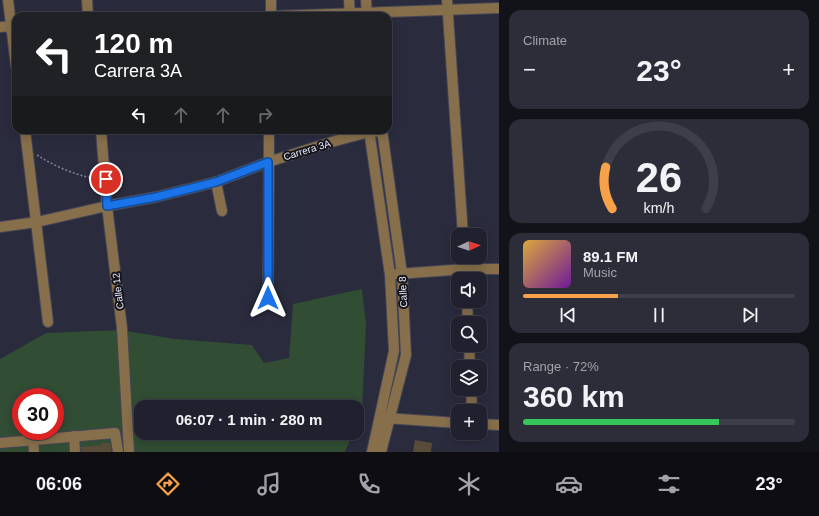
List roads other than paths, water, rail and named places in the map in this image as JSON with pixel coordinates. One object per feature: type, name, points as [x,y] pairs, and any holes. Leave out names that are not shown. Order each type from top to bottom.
[{"type":"street","points":[[8,0],[12,22]]},
{"type":"street","points":[[87,0],[88,12]]},
{"type":"street","points":[[271,0],[271,12]]},
{"type":"street","points":[[349,0],[350,12]]},
{"type":"street","points":[[366,0],[367,12]]},
{"type":"street","points":[[448,5],[463,228]]},
{"type":"street","points":[[385,12],[448,5],[499,8]]},
{"type":"street","points":[[0,27],[12,27]]},
{"type":"street","points":[[25,134],[48,322]]},
{"type":"street","name":"Calle 12","points":[[101,134],[107,206],[122,328],[129,452]]},
{"type":"street","points":[[268,298],[269,134]]},
{"type":"street","points":[[335,134],[335,141]]},
{"type":"street","name":"Carrera 3A","points":[[0,227],[37,222],[107,206],[156,197],[216,182],[268,162],[359,134]]},
{"type":"street","name":"Calle 8","points":[[369,134],[390,275],[394,351],[372,452]]},
{"type":"street","name":"Calle 8","points":[[381,452],[406,355],[402,274],[382,134]]},
{"type":"street","points":[[216,182],[222,211]]},
{"type":"street","points":[[479,272],[499,269]]},
{"type":"street","points":[[390,275],[451,274]]},
{"type":"street","points":[[379,418],[451,423]]},
{"type":"street","points":[[487,424],[499,425]]},
{"type":"street","points":[[64,437],[116,433],[118,452]]},
{"type":"street","points":[[74,436],[75,452]]},
{"type":"street","points":[[0,443],[33,440],[34,452]]}]
